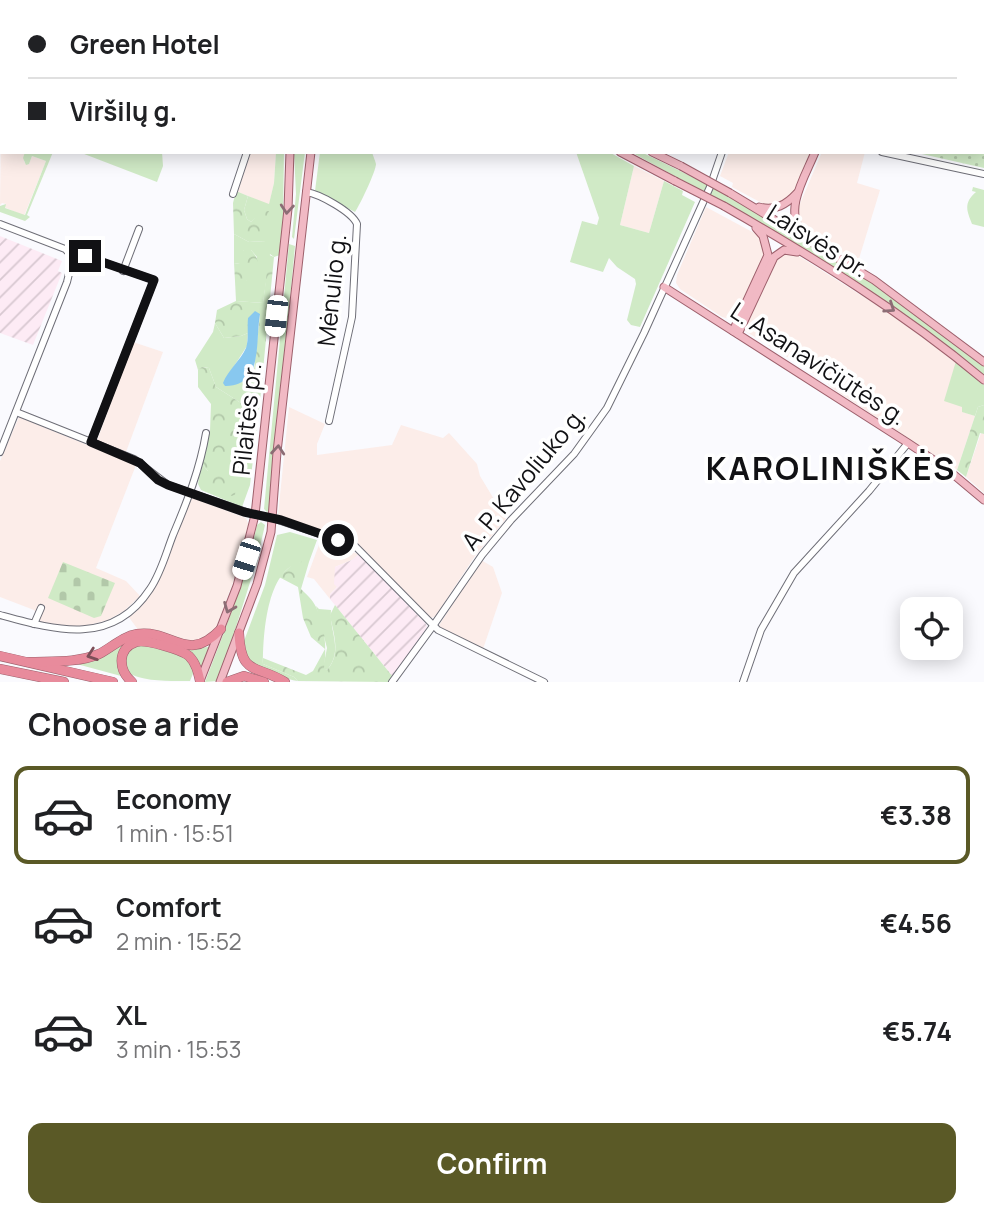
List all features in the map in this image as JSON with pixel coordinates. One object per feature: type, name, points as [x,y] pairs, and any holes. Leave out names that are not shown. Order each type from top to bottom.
[{"type":"highway","points":[[29,662],[87,658],[136,634],[198,645],[209,642],[221,629]]},
{"type":"highway","points":[[239,633],[240,653],[248,665],[285,681]]},
{"type":"highway","points":[[132,681],[123,672],[121,660],[128,647],[141,642],[188,655],[200,681]]},
{"type":"highway","points":[[0,656],[113,681]]},
{"type":"highway","points":[[0,669],[64,681]]},
{"type":"highway","points":[[227,681],[244,676],[264,681]]},
{"type":"main road","name":"Pilaitės pr.","points":[[200,681],[246,559],[256,515],[285,234],[290,154]]},
{"type":"main road","name":"Pilaitės pr.","points":[[220,681],[260,573],[272,518],[311,154]]},
{"type":"main road","name":"Laisvės pr.","points":[[624,154],[724,206],[804,254],[937,340],[984,380]]},
{"type":"main road","name":"Laisvės pr.","points":[[656,154],[754,206],[807,238],[899,297],[984,362]]},
{"type":"main road","points":[[807,238],[794,220],[800,190],[814,154]]},
{"type":"main road","points":[[754,206],[766,209],[779,207],[800,190]]},
{"type":"main road","points":[[735,332],[768,255],[764,236],[748,220]]},
{"type":"main road","points":[[285,234],[290,242],[302,240]]},
{"type":"main road","points":[[735,332],[774,257],[784,250],[804,254]]},
{"type":"main road","name":"L. Asanavičiūtės g.","points":[[664,287],[908,443],[947,469],[984,500]]},
{"type":"main road","points":[[256,515],[272,518]]},
{"type":"street","points":[[233,194],[246,154]]},
{"type":"street","name":"A. P. Kavoliuko g.","points":[[391,681],[496,537],[574,454],[595,427],[623,376],[710,187],[721,154]]},
{"type":"street","points":[[891,154],[984,174]]},
{"type":"street","name":"Mėnulio g.","points":[[306,192],[330,202],[354,218],[357,224],[352,317],[329,421]]},
{"type":"street","points":[[0,224],[65,248],[73,257]]},
{"type":"street","points":[[123,271],[139,229]]},
{"type":"street","points":[[73,257],[85,256],[154,280],[91,442]]},
{"type":"street","points":[[0,452],[68,278],[73,257]]},
{"type":"street","points":[[16,412],[140,463],[163,483],[256,515]]},
{"type":"street","points":[[0,615],[66,631],[92,629],[117,620],[134,608],[155,582],[190,492],[206,433]]},
{"type":"street","points":[[743,681],[764,623],[794,573],[869,491],[908,443]]},
{"type":"street","points":[[272,518],[358,548],[433,626],[544,681]]},
{"type":"street","points":[[34,624],[41,608]]},
{"type":"shaded area","points":[[1,154],[25,154],[24,162],[29,164],[32,156],[46,161],[24,216],[4,207],[6,204],[0,205]]},
{"type":"shaded area","points":[[248,154],[276,154],[269,205],[236,191]]},
{"type":"shaded area","points":[[728,154],[810,154],[792,196],[786,201],[767,206],[732,187],[733,183],[720,176]]},
{"type":"shaded area","points":[[821,154],[864,154],[857,183],[880,190],[858,262],[802,227],[796,213]]},
{"type":"shaded area","points":[[634,166],[664,181],[649,233],[620,225]]},
{"type":"shaded area","points":[[706,207],[763,240],[764,262],[737,315],[730,319],[722,317],[680,289],[676,283]]},
{"type":"shaded area","points":[[0,236],[62,261],[58,271],[62,273],[33,345],[0,333]]},
{"type":"shaded area","points":[[794,253],[913,328],[956,361],[963,412],[975,416],[957,470],[832,388],[822,378],[745,331],[744,326],[775,258],[780,254]]},
{"type":"shaded area","points":[[133,342],[163,352],[126,452],[97,441]]},
{"type":"shaded area","points":[[289,407],[325,424],[317,444],[317,455],[392,445],[401,425],[443,438],[449,433],[477,464],[480,476],[506,519],[475,556],[435,617],[424,615],[356,545],[278,515]]},
{"type":"shaded area","points":[[19,417],[136,465],[96,568],[126,581],[140,596],[124,611],[108,620],[78,628],[42,624],[34,610],[0,597],[0,461]]},
{"type":"shaded area","points":[[981,433],[984,434],[984,493],[966,477]]},
{"type":"shaded area","points":[[192,498],[246,518],[249,526],[235,577],[215,630],[211,636],[195,643],[139,631],[128,616],[145,599]]},
{"type":"shaded area","points":[[320,542],[359,554],[335,567],[337,587],[330,594],[330,599],[314,579],[307,577]]},
{"type":"shaded area","points":[[359,554],[427,627],[393,677],[330,599],[330,594],[337,587],[334,584],[335,567]]},
{"type":"shaded area","points":[[481,560],[493,567],[502,593],[483,649],[438,627]]},
{"type":"green space","points":[[24,154],[52,154],[27,215],[30,217],[25,221],[0,212],[0,206],[6,204],[5,208],[25,215],[46,161],[32,156],[26,165]]},
{"type":"green space","points":[[84,154],[162,154],[163,166],[157,182]]},
{"type":"green space","points":[[276,154],[284,154],[280,255],[274,257],[270,254],[263,303],[236,301],[235,281],[246,281],[257,257],[251,250],[244,250],[240,264],[234,263],[234,234],[249,242],[266,241],[257,217],[251,222],[244,210],[248,196],[269,204]]},
{"type":"green space","points":[[294,154],[305,154],[294,239],[292,237],[296,194]]},
{"type":"green space","points":[[320,154],[373,154],[375,168],[355,212],[315,191]]},
{"type":"green space","points":[[577,154],[613,154],[634,166],[620,225],[649,233],[664,181],[683,191],[682,195],[695,202],[640,327],[631,325],[627,320],[635,279],[609,258],[603,272],[570,262],[582,221],[597,225],[599,218]]},
{"type":"green space","points":[[635,154],[645,154],[706,184],[832,256],[946,336],[984,366],[984,375],[900,311],[768,228]]},
{"type":"green space","points":[[922,154],[984,154],[984,168]]},
{"type":"green space","points":[[973,187],[984,190],[984,227],[972,224],[969,215],[967,207],[976,192],[972,191]]},
{"type":"green space","points":[[236,191],[248,196],[244,210],[251,222],[261,212],[269,211],[266,241],[249,242],[234,234],[233,203]]},
{"type":"green space","points":[[289,244],[295,246],[270,510],[267,512],[264,509]]},
{"type":"green space","points":[[244,250],[251,250],[254,254],[258,263],[257,269],[254,277],[246,281],[235,281],[234,263],[240,264],[240,255]]},
{"type":"green space","points":[[267,254],[274,257],[260,401],[256,401],[254,370],[260,314],[248,322],[248,333],[241,336],[224,338],[215,323],[217,310],[236,301],[263,303],[267,271],[262,260]]},
{"type":"green space","points":[[215,323],[224,338],[248,333],[247,346],[229,374],[245,381],[254,370],[256,401],[260,401],[250,485],[242,507],[201,490],[198,484],[201,463],[208,471],[232,471],[248,417],[241,403],[216,387],[209,368],[198,370],[195,360],[213,332]]},
{"type":"green space","points":[[956,361],[984,385],[984,405],[978,407],[975,416],[962,412],[962,407],[944,401]]},
{"type":"green space","points":[[202,367],[209,368],[216,387],[248,405],[244,430],[251,441],[246,459],[232,471],[236,486],[235,495],[231,496],[207,482],[208,471],[201,463],[210,431],[211,404],[198,387],[198,370]]},
{"type":"green space","points":[[984,405],[984,434],[980,433],[966,477],[957,470],[978,407]]},
{"type":"green space","points":[[261,522],[265,525],[257,560],[224,665],[217,681],[205,682],[241,585],[257,525]]},
{"type":"green space","points":[[290,532],[317,540],[309,562],[295,564],[284,572],[276,585],[266,617],[263,664],[298,681],[273,673],[248,660],[244,641],[265,585],[277,535]]},
{"type":"green space","points":[[63,562],[115,583],[101,616],[94,618],[48,598]]},
{"type":"green space","points":[[309,562],[301,589],[315,604],[323,629],[325,649],[311,637],[303,618],[298,587],[279,577],[294,563]]},
{"type":"green space","points":[[335,605],[393,677],[389,682],[298,681],[263,664],[263,658],[306,675],[313,671],[325,649],[324,668],[327,670],[332,664],[335,643],[330,615]]},
{"type":"green space","points":[[316,606],[319,609],[331,610],[335,656],[327,670],[323,668],[327,648]]},
{"type":"green space","points":[[137,637],[146,637],[187,648],[209,647],[201,669],[194,658],[184,650],[140,638],[128,642]]},
{"type":"green space","points":[[127,642],[118,657],[121,676],[73,663],[98,657]]},
{"type":"green space","points":[[144,645],[186,657],[194,671],[190,681],[148,679],[126,672],[125,655],[133,647]]},
{"type":"water","points":[[255,311],[260,314],[252,371],[246,379],[237,384],[225,386],[225,378],[246,348],[248,318]]},
{"type":"district","name":"KAROLINIŠKĖS","points":[[831,468]]},
{"type":"route","points":[[85,256],[154,280],[91,442],[134,459],[158,480],[168,485],[244,512],[281,520],[338,540]]}]
